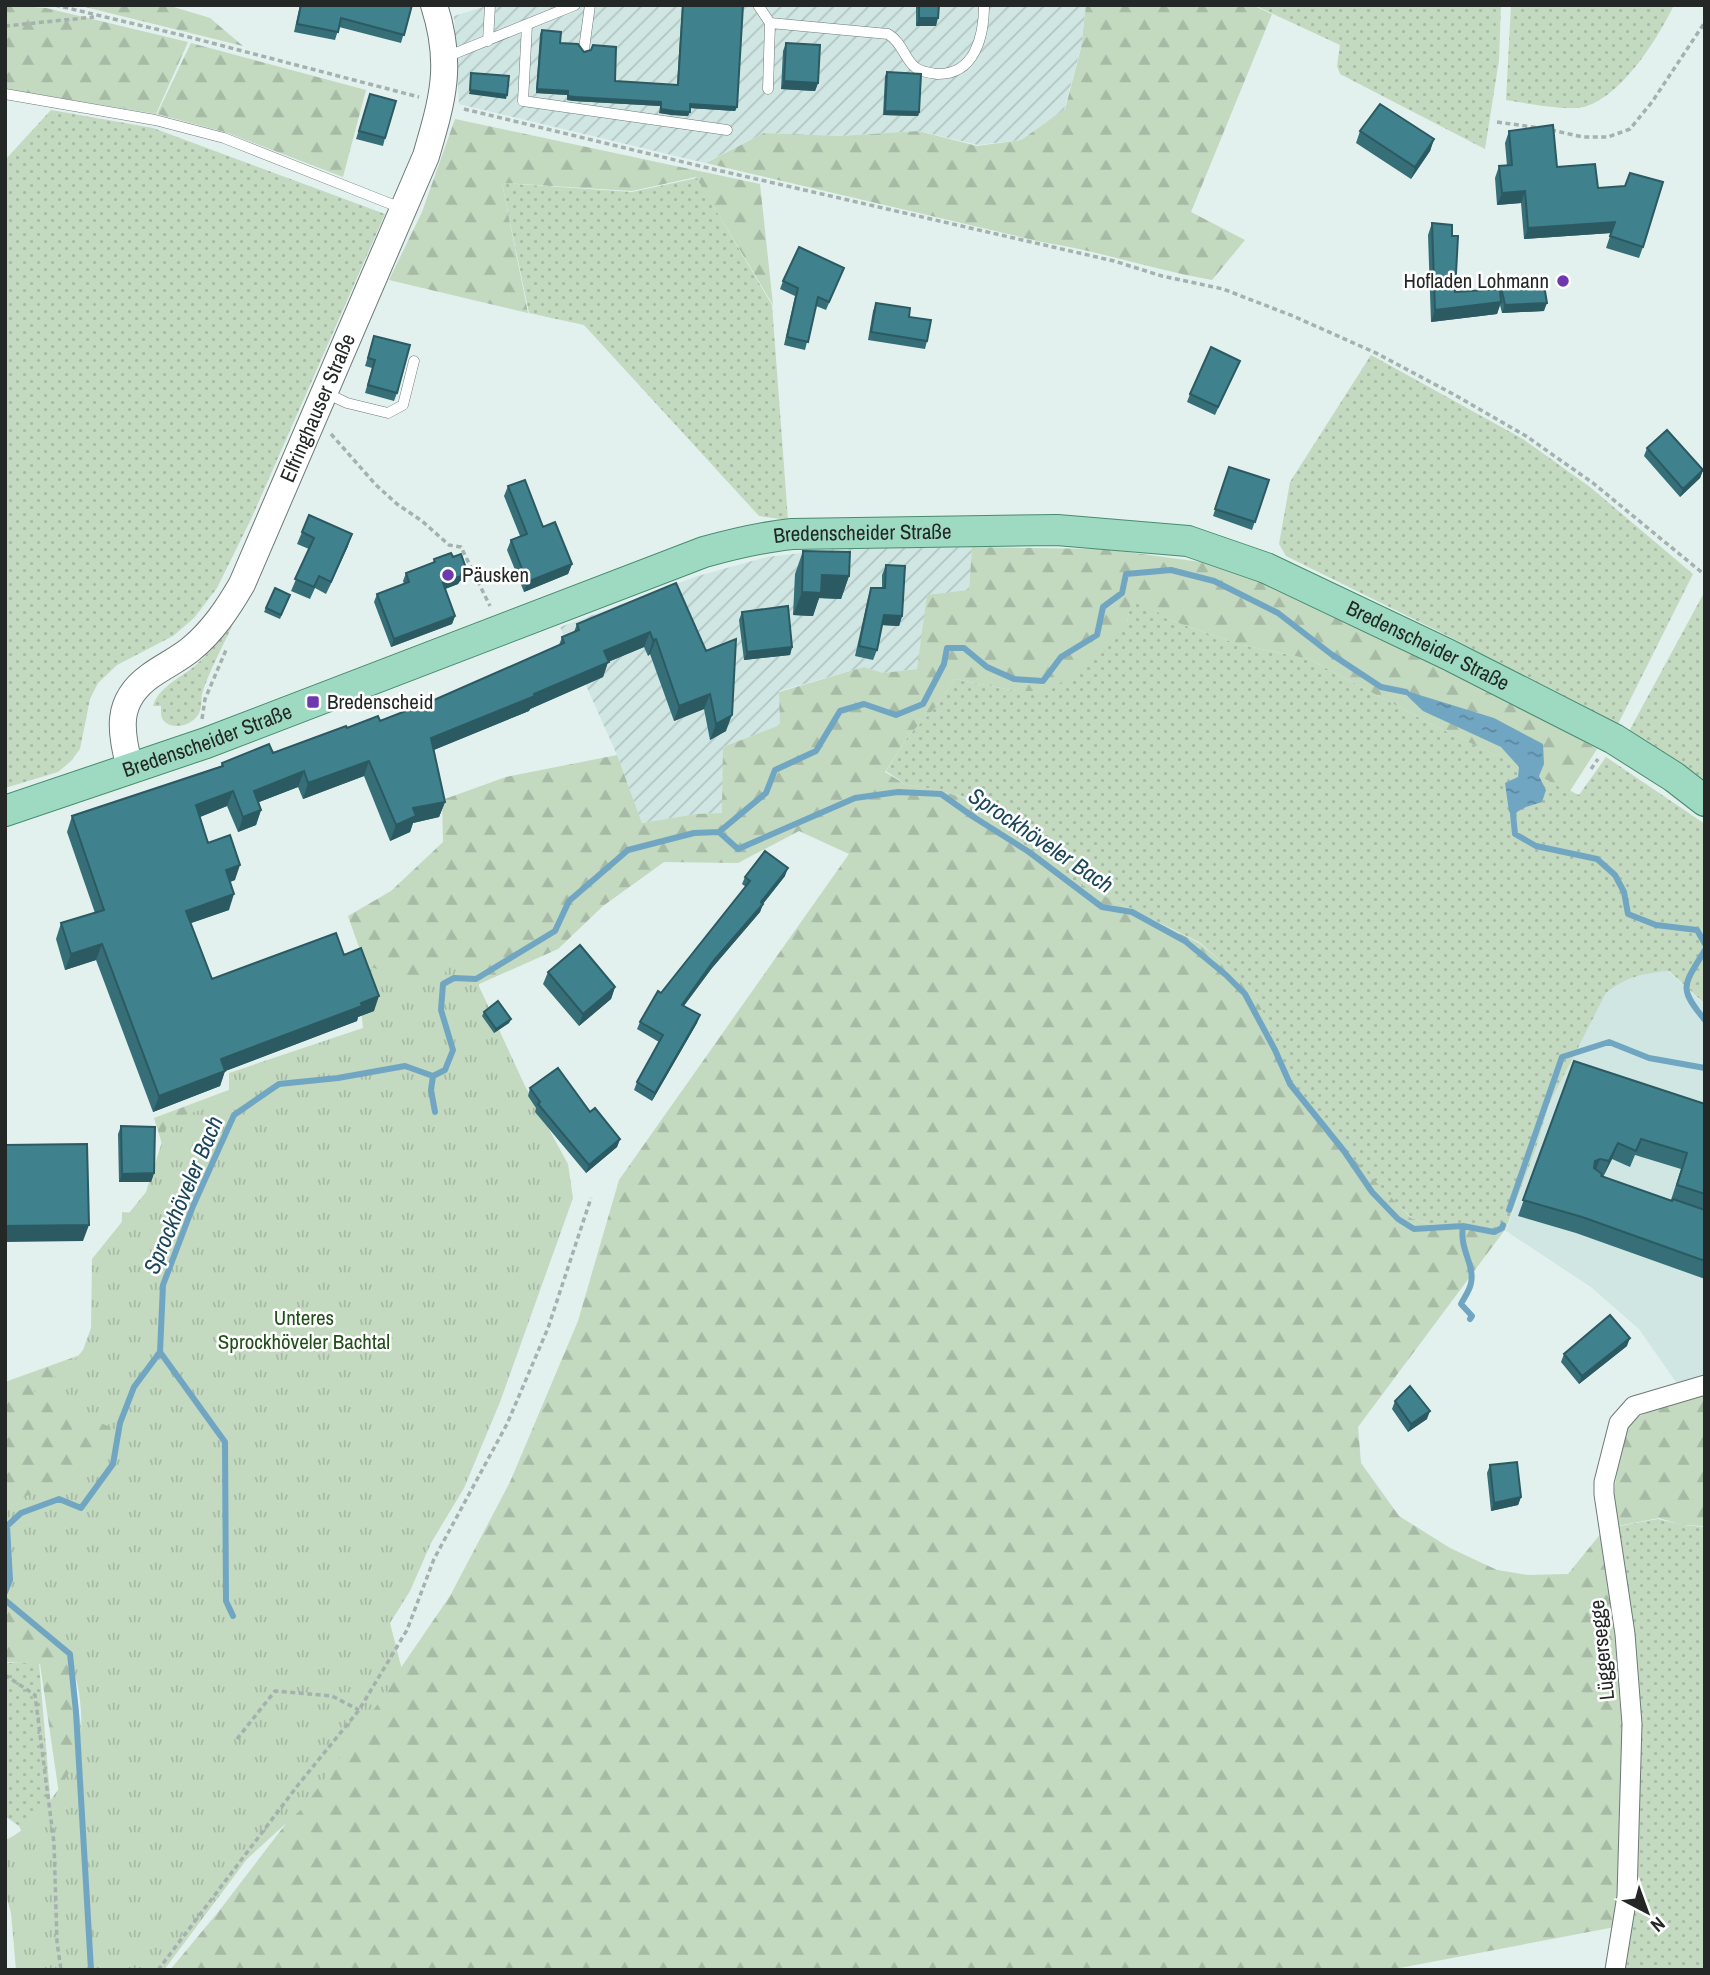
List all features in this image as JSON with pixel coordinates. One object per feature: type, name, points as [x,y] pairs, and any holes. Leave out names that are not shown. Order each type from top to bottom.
[{"type":"main road","name":"Elfringhauser Straße","points":[[130,769],[121,730],[124,709],[134,691],[149,677],[191,649],[228,608],[242,584],[405,209],[426,156],[442,104],[446,57],[434,5]]},
{"type":"main road","name":"Bredenscheider Straße","points":[[5,811],[206,743],[704,552],[763,537],[792,534],[1058,530],[1188,541],[1266,568],[1447,654],[1614,739],[1705,800]]},
{"type":"street","name":"Lüggersegge","points":[[1615,1970],[1627,1896],[1632,1724],[1625,1634],[1605,1506],[1604,1482],[1619,1423],[1628,1411],[1634,1406],[1705,1385]]},
{"type":"lane","points":[[488,41],[490,5]]},
{"type":"lane","points":[[446,57],[575,5]]},
{"type":"lane","points":[[584,49],[590,5]]},
{"type":"lane","points":[[758,5],[770,23],[768,89]]},
{"type":"lane","points":[[770,23],[888,34],[901,45],[915,67],[929,73],[942,74],[956,72],[975,52],[981,38],[984,5]]},
{"type":"lane","points":[[527,25],[523,101],[727,130]]},
{"type":"lane","points":[[5,94],[155,120],[224,138],[405,209]]},
{"type":"lane","points":[[320,404],[348,403],[388,413],[404,405],[414,361]]},
{"type":"path","points":[[55,5],[185,36],[442,104],[1114,261],[1162,276],[1223,289],[1293,316],[1376,353],[1527,436],[1593,484],[1705,575]]},
{"type":"path","points":[[5,26],[99,16]]},
{"type":"path","points":[[1497,122],[1546,128],[1583,137],[1608,137],[1630,129],[1652,103],[1705,22]]},
{"type":"path","points":[[320,404],[376,485],[449,545],[461,547],[502,630]]},
{"type":"path","points":[[206,743],[201,722],[205,699],[231,639]]},
{"type":"path","points":[[158,1970],[281,1807],[359,1710],[407,1630],[433,1559],[507,1424],[548,1328],[591,1198]]},
{"type":"path","points":[[5,1675],[35,1695],[54,1843],[57,1942],[61,1970]]},
{"type":"path","points":[[237,1739],[275,1691],[332,1696],[359,1710]]},
{"type":"shaded area","points":[[490,5],[1086,5],[1081,47],[1064,110],[1021,140],[978,145],[919,131],[840,136],[764,133],[705,163],[459,104],[454,16]]},
{"type":"shaded area","points":[[972,547],[969,590],[922,636],[917,669],[883,673],[864,667],[779,691],[781,725],[723,747],[723,813],[696,814],[642,823],[617,755],[560,627],[698,576],[767,557],[836,549]]},
{"type":"shaded area","points":[[1668,971],[1705,1005],[1705,1380],[1680,1388],[1639,1329],[1591,1287],[1506,1231],[1535,1151],[1548,1104],[1606,993],[1619,982],[1648,973]]},
{"type":"green space","points":[[5,5],[46,8],[188,42],[156,114],[5,89]]},
{"type":"green space","points":[[77,5],[167,5],[210,18],[243,46]]},
{"type":"green space","points":[[1086,5],[1252,5],[1272,14],[1191,212],[1245,240],[1212,280],[706,163],[764,133],[840,136],[918,131],[977,146],[1021,140],[1065,109],[1081,48]]},
{"type":"green space","points":[[1254,5],[1501,5],[1499,60],[1485,149],[1340,74],[1337,66],[1340,45]]},
{"type":"green space","points":[[1511,5],[1674,5],[1649,48],[1614,90],[1587,106],[1570,108],[1506,100]]},
{"type":"green space","points":[[191,43],[366,90],[343,177],[228,133],[157,114]]},
{"type":"green space","points":[[51,110],[153,128],[385,214],[252,517],[217,588],[194,618],[173,636],[117,665],[98,683],[90,699],[80,749],[71,761],[58,772],[5,788],[5,160]]},
{"type":"green space","points":[[455,119],[760,184],[773,305],[696,177],[632,191],[502,183],[528,313],[389,280],[422,212]]},
{"type":"green space","points":[[697,178],[772,305],[788,520],[759,516],[584,325],[529,313],[502,183],[632,192]]},
{"type":"green space","points":[[1371,355],[1523,439],[1590,487],[1693,574],[1616,728],[1454,639],[1286,556],[1279,544],[1290,482]]},
{"type":"green space","points":[[972,547],[1105,549],[1223,565],[1367,625],[1510,698],[1597,749],[1570,791],[1429,723],[1309,659],[1238,644],[1167,619],[1133,593],[1127,622],[1105,651],[1049,691],[1016,691],[955,679],[935,708],[909,735],[885,772],[906,785],[935,789],[964,798],[1064,876],[1199,943],[1249,985],[1267,1020],[1284,1077],[1309,1113],[1411,1218],[1429,1224],[1504,1231],[1358,1427],[1361,1463],[1399,1516],[1450,1548],[1497,1570],[1528,1575],[1568,1574],[1602,1532],[1617,1613],[1627,1801],[1615,1927],[1389,1970],[170,1970],[219,1911],[363,1723],[450,1596],[510,1482],[578,1321],[619,1180],[849,854],[799,831],[738,863],[664,862],[603,906],[558,949],[479,984],[480,1021],[176,1647],[72,1669],[89,1777],[81,1944],[40,1664],[5,1662],[5,1382],[119,1341],[122,1212],[157,1215],[167,1160],[154,1118],[388,1030],[348,916],[391,891],[443,842],[442,800],[506,777],[617,755],[642,823],[696,814],[722,813],[723,747],[780,725],[779,692],[864,667],[883,673],[917,669],[927,595],[969,590]]},
{"type":"green space","points":[[1705,591],[1705,788],[1628,733]]},
{"type":"green space","points":[[1133,592],[1167,619],[1238,644],[1309,659],[1429,723],[1579,795],[1606,757],[1705,824],[1705,1004],[1669,971],[1636,977],[1620,983],[1606,993],[1549,1104],[1535,1151],[1505,1231],[1429,1224],[1412,1218],[1360,1168],[1309,1113],[1284,1077],[1267,1020],[1250,987],[1199,942],[1063,876],[1007,834],[966,798],[906,785],[886,771],[909,735],[935,708],[955,679],[1016,691],[1127,622]]},
{"type":"green space","points":[[233,624],[205,685],[198,715],[180,726],[165,722],[161,706],[153,706],[156,699],[167,686],[204,657]]},
{"type":"green space","name":"Unteres Sprockhöveler Bachtal","points":[[454,942],[477,982],[525,1086],[568,1164],[573,1198],[500,1402],[464,1488],[431,1543],[410,1591],[390,1623],[402,1670],[305,1806],[247,1859],[164,1970],[16,1970],[11,1913],[5,1892],[5,1840],[16,1835],[39,1813],[71,1770],[80,1745],[81,1717],[78,1687],[70,1664],[11,1609],[5,1610],[5,1506],[66,1481],[87,1464],[118,1431],[34,1391],[69,1367],[83,1350],[91,1328],[92,1259],[146,1192],[169,1120],[229,1101],[229,1073],[363,1028],[357,964],[432,982],[445,973]]},
{"type":"green space","points":[[1705,1392],[1705,1526],[1681,1525],[1659,1518],[1613,1527],[1617,1472],[1630,1420]]},
{"type":"green space","points":[[1658,1519],[1705,1527],[1705,1970],[1620,1970],[1634,1896],[1639,1822],[1638,1724],[1615,1527]]},
{"type":"green space","points":[[5,1663],[39,1663],[54,1843],[80,1942],[19,1826],[5,1816]]},
{"type":"water","points":[[1400,689],[1494,718],[1543,744],[1544,764],[1539,776],[1546,790],[1542,802],[1513,814],[1509,812],[1505,783],[1518,777],[1519,767],[1501,747],[1423,711]]},
{"type":"building","points":[[301,5],[412,5],[404,35],[341,18],[338,32],[297,24]]},
{"type":"building","points":[[683,5],[743,5],[737,107],[690,104],[690,112],[674,111],[661,109],[661,102],[575,97],[568,96],[568,91],[537,89],[542,30],[561,32],[560,43],[578,44],[584,52],[591,50],[593,45],[616,47],[615,81],[678,85]]},
{"type":"building","points":[[919,5],[939,5],[938,18],[919,18]]},
{"type":"building","points":[[786,43],[820,45],[818,83],[784,81]]},
{"type":"building","points":[[887,72],[921,74],[919,112],[885,111]]},
{"type":"building","points":[[471,73],[509,76],[507,95],[470,90]]},
{"type":"building","points":[[370,94],[396,101],[385,138],[359,131]]},
{"type":"building","points":[[1380,104],[1434,139],[1415,167],[1360,131]]},
{"type":"building","points":[[1553,125],[1557,167],[1595,164],[1598,188],[1625,186],[1630,173],[1663,182],[1643,247],[1610,236],[1615,222],[1528,228],[1525,191],[1502,193],[1499,166],[1512,165],[1509,131]]},
{"type":"building","points":[[1432,223],[1452,225],[1452,236],[1458,236],[1455,292],[1500,289],[1501,302],[1435,310]]},
{"type":"building","points":[[799,247],[844,268],[829,302],[818,297],[808,342],[787,337],[798,288],[783,281]]},
{"type":"building","points":[[1544,285],[1547,303],[1505,305],[1501,287]]},
{"type":"building","points":[[876,303],[910,308],[909,317],[931,320],[927,341],[871,332]]},
{"type":"building","points":[[374,336],[410,345],[397,393],[368,385],[375,360],[368,358]]},
{"type":"building","points":[[1211,347],[1240,361],[1218,407],[1190,394]]},
{"type":"building","points":[[1667,430],[1703,470],[1683,489],[1647,448]]},
{"type":"building","points":[[1229,467],[1269,480],[1255,522],[1215,509]]},
{"type":"building","points":[[525,480],[543,527],[555,522],[572,564],[527,582],[511,540],[527,534],[508,486]]},
{"type":"building","points":[[309,515],[352,534],[331,582],[319,576],[314,587],[295,579],[314,538],[302,532]]},
{"type":"building","points":[[803,551],[850,552],[849,576],[822,575],[821,593],[802,592]]},
{"type":"building","points":[[451,553],[453,557],[461,554],[467,571],[443,583],[455,616],[394,639],[377,594],[409,582],[406,573]]},
{"type":"building","points":[[886,565],[905,566],[902,616],[884,615],[877,650],[859,646],[871,588],[885,588]]},
{"type":"building","points":[[676,583],[706,651],[736,639],[732,715],[716,724],[710,694],[679,706],[656,639],[653,640],[650,632],[604,651],[609,662],[534,694],[535,696],[431,738],[445,802],[413,808],[416,816],[396,825],[369,761],[308,783],[304,771],[254,791],[261,810],[243,817],[233,791],[196,805],[208,843],[230,835],[240,865],[226,870],[234,894],[186,911],[212,979],[336,933],[344,955],[361,948],[379,996],[361,1003],[362,1006],[221,1059],[225,1071],[159,1096],[102,944],[71,954],[61,923],[104,910],[72,816],[223,766],[222,763],[269,744],[273,753],[378,716],[380,721],[564,643],[562,637],[579,630],[577,624]]},
{"type":"building","points":[[275,588],[290,595],[281,615],[266,608]]},
{"type":"building","points":[[788,606],[792,647],[747,652],[742,612]]},
{"type":"building","points":[[765,851],[788,868],[761,902],[763,904],[714,960],[682,1005],[700,1015],[655,1093],[637,1082],[663,1035],[640,1022],[658,991],[661,993],[750,881],[745,877]]},
{"type":"building","points":[[580,945],[615,987],[583,1014],[548,972]]},
{"type":"building","points":[[498,1001],[511,1019],[496,1029],[484,1012]]},
{"type":"building","points":[[1574,1061],[1705,1104],[1705,1194],[1677,1185],[1687,1153],[1641,1139],[1636,1151],[1618,1143],[1609,1161],[1595,1161],[1594,1168],[1601,1176],[1705,1210],[1705,1261],[1582,1217],[1523,1200]]},
{"type":"building","points":[[558,1068],[590,1112],[595,1108],[620,1139],[589,1165],[538,1104],[540,1102],[530,1088]]},
{"type":"building","points":[[121,1126],[155,1127],[154,1173],[122,1174]]},
{"type":"building","points":[[87,1144],[89,1225],[5,1226],[5,1145]]},
{"type":"building","points":[[1610,1315],[1630,1338],[1582,1376],[1564,1354]]},
{"type":"building","points":[[1410,1386],[1430,1411],[1411,1424],[1395,1401]]},
{"type":"building","points":[[1517,1462],[1521,1497],[1494,1503],[1490,1465]]},
{"type":"waterway","name":"Sprockhöveler Bach","points":[[5,1592],[10,1580],[7,1526],[21,1513],[59,1499],[81,1508],[113,1464],[120,1423],[134,1387],[160,1352],[163,1285],[193,1206],[234,1115],[279,1084],[338,1078],[405,1066],[433,1076],[445,1070],[453,1050],[441,1010],[443,984],[454,978],[476,979],[555,931],[569,901],[628,850],[694,833],[719,832],[766,793],[775,770],[816,751],[840,711],[864,704],[896,715],[923,704],[944,664],[947,648],[964,648],[987,667],[1014,679],[1043,681],[1061,657],[1097,635],[1103,607],[1122,593],[1126,574],[1171,570],[1214,581],[1278,613],[1331,654],[1381,687],[1406,692]]},
{"type":"waterway","name":"Sprockhöveler Bach","points":[[719,832],[738,849],[855,798],[898,792],[941,794],[1029,852],[1102,907],[1132,912],[1185,941],[1226,975],[1245,994],[1290,1084],[1344,1151],[1372,1192],[1398,1219],[1414,1229],[1463,1226],[1494,1232],[1503,1225]]},
{"type":"waterway","name":"Sprockhöveler Bach","points":[[1515,809],[1515,834],[1536,846],[1597,859],[1615,875],[1624,892],[1628,914],[1656,925],[1697,930],[1705,944]]},
{"type":"waterway","name":"Sprockhöveler Bach","points":[[1705,950],[1692,971],[1687,986],[1690,1000],[1705,1020]]},
{"type":"waterway","name":"Sprockhöveler Bach","points":[[1509,1210],[1562,1057],[1609,1042],[1649,1058],[1705,1068]]},
{"type":"waterway","points":[[433,1076],[431,1090],[435,1112]]},
{"type":"waterway","points":[[1463,1226],[1463,1242],[1472,1276],[1461,1304],[1472,1316],[1470,1319]]},
{"type":"waterway","points":[[160,1352],[225,1442],[226,1601],[233,1616]]},
{"type":"waterway","points":[[5,1600],[70,1654],[76,1712],[91,1970]]},
{"type":"place","name":"Hofladen Lohmann","points":[[1563,281]]},
{"type":"place","name":"Päusken","points":[[448,575]]},
{"type":"place","name":"Bredenscheid","points":[[313,702]]}]
